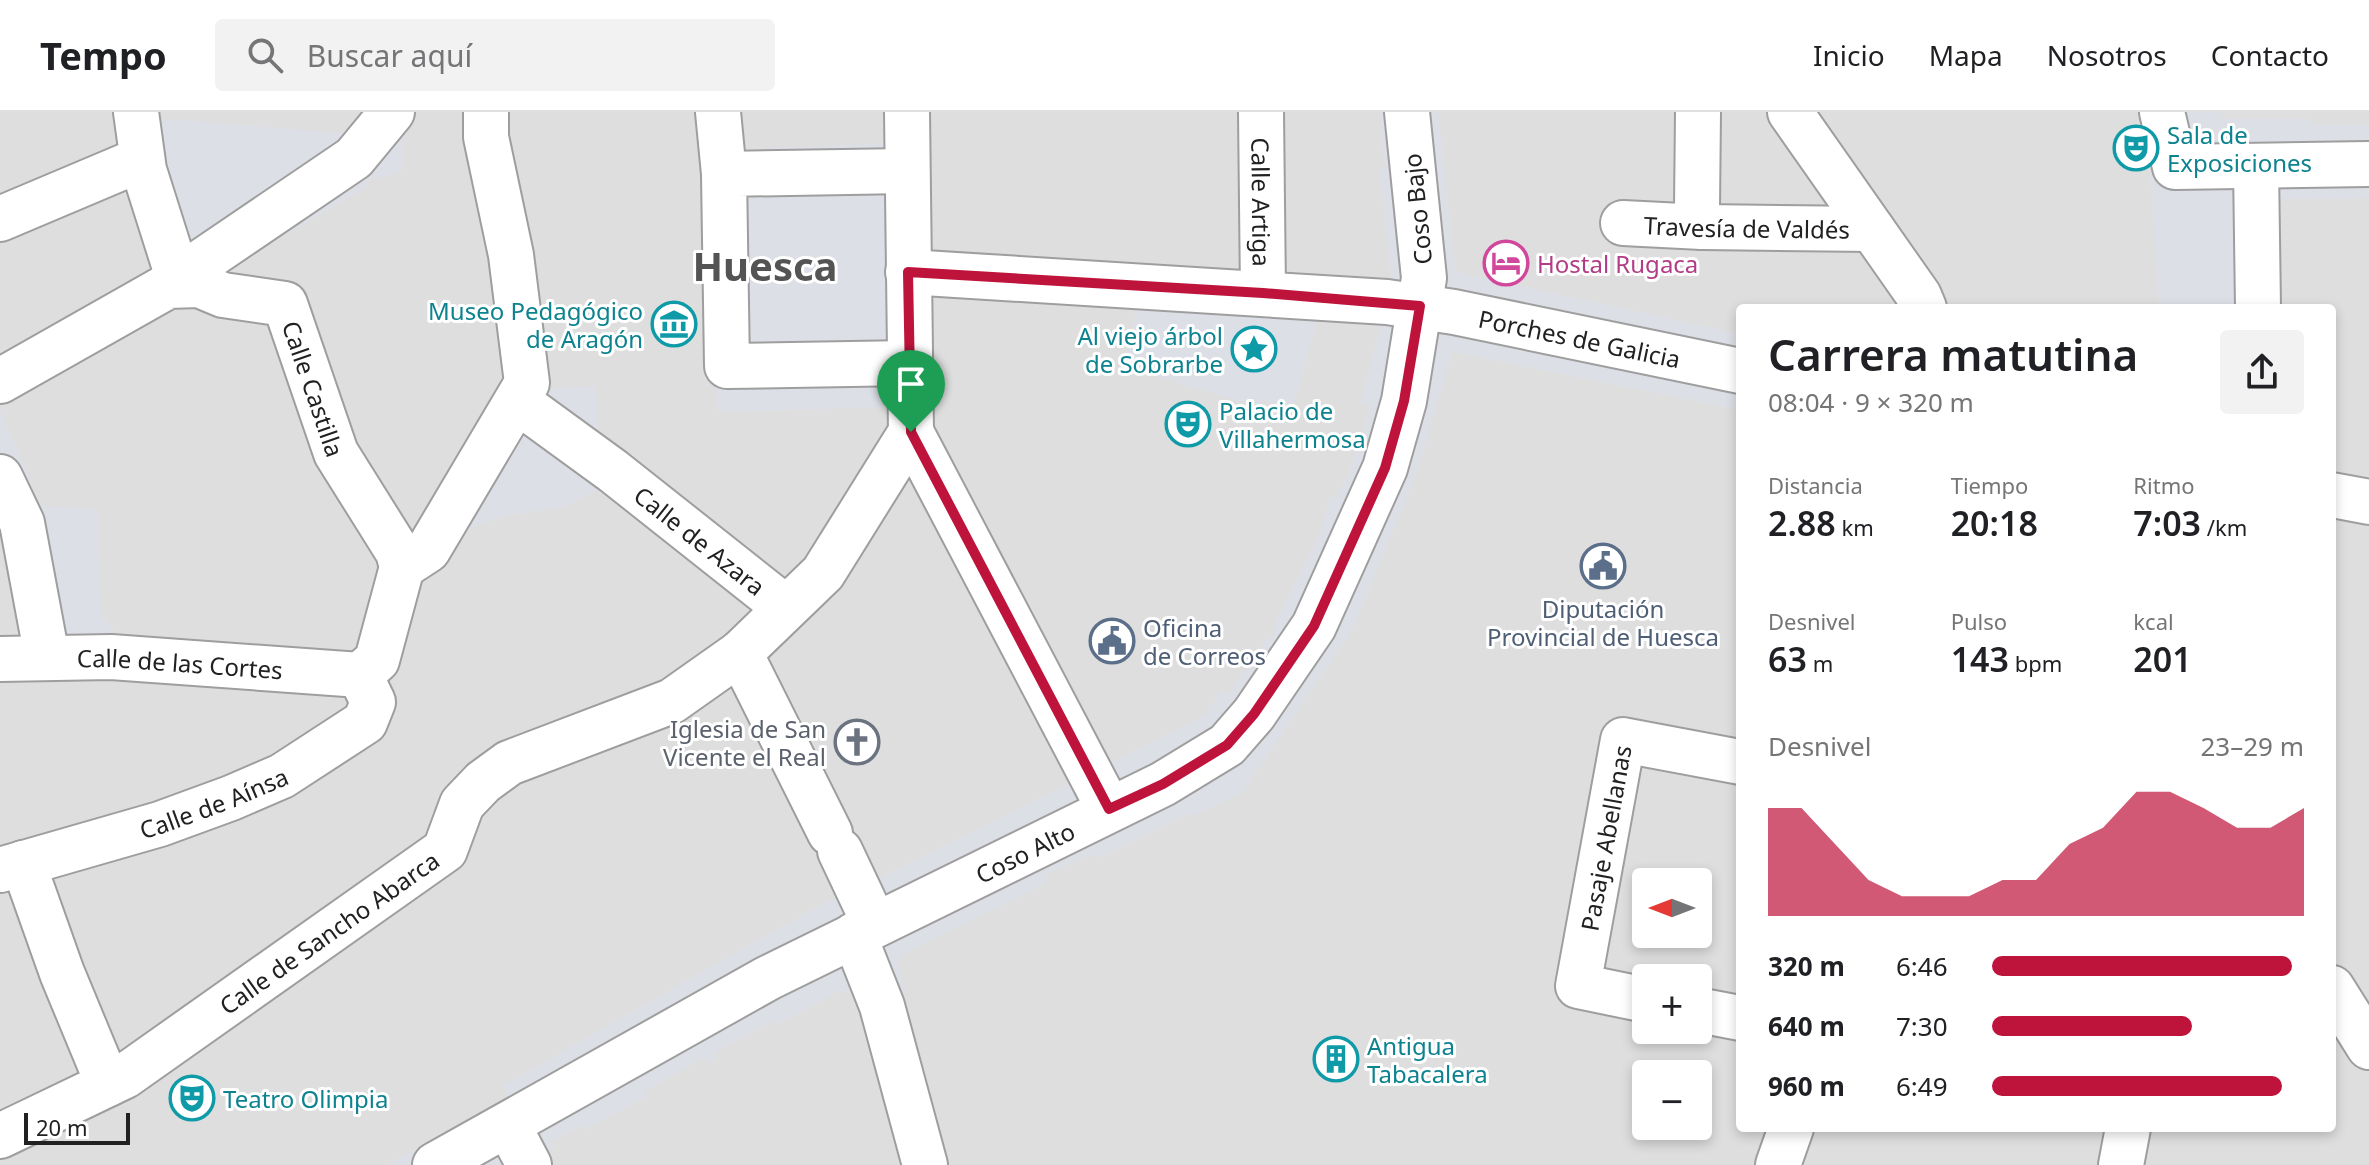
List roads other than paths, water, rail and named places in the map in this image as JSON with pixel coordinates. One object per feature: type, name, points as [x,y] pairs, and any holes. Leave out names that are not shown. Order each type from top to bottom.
[{"type":"street","points":[[360,675],[377,660],[402,567],[428,550],[522,392],[511,255],[486,137],[486,112]]},
{"type":"street","name":"Calle Artiga","points":[[1261,112],[1263,293]]},
{"type":"street","name":"Coso Bajo","points":[[1407,112],[1424,278],[1420,306]]},
{"type":"street","points":[[1698,112],[1697,207],[1702,227]]},
{"type":"street","points":[[1790,112],[1922,304]]},
{"type":"street","points":[[2162,112],[2175,167],[2369,164]]},
{"type":"street","points":[[0,381],[168,286],[175,276],[192,268],[354,158],[385,120]]},
{"type":"street","points":[[0,219],[138,129],[175,276]]},
{"type":"street","points":[[910,363],[727,366],[721,145],[907,142],[911,419],[1109,809]]},
{"type":"street","points":[[2256,166],[2258,304]]},
{"type":"street","name":"Travesía de Valdés","points":[[1623,223],[1872,229]]},
{"type":"street","name":"Porches de Galicia","points":[[908,272],[1263,293],[1420,306],[1736,370]]},
{"type":"street","name":"Calle Castilla","points":[[175,276],[223,295],[285,304],[336,453],[398,552],[402,567]]},
{"type":"street","name":"Coso Alto","points":[[435,1165],[768,978],[1163,784],[1227,745],[1254,714],[1314,626],[1385,468],[1404,401],[1420,306]]},
{"type":"street","name":"Calle de Azara","points":[[522,392],[613,471],[786,608]]},
{"type":"street","name":"Calle de Sancho Abarca","points":[[0,1136],[125,1076],[445,850],[462,804],[483,782],[509,763],[672,701],[740,653],[823,573],[911,419]]},
{"type":"street","points":[[0,477],[22,523],[47,657]]},
{"type":"street","points":[[2336,496],[2369,502]]},
{"type":"street","points":[[740,653],[835,842],[864,930],[925,1165]]},
{"type":"street","name":"Calle de las Cortes","points":[[0,659],[111,657],[360,675]]},
{"type":"street","name":"Calle de Aínsa","points":[[11,866],[160,824],[282,776],[365,722],[373,702],[360,675]]},
{"type":"street","name":"Pasaje Abellanas","points":[[1632,997],[1578,986],[1623,740],[1736,761]]},
{"type":"street","points":[[11,866],[62,973],[108,1084]]},
{"type":"street","points":[[2336,994],[2369,1047]]},
{"type":"street","points":[[1712,1013],[1736,1017]]},
{"type":"street","points":[[508,1125],[529,1165]]},
{"type":"street","points":[[2121,1165],[2127,1132]]},
{"type":"place","name":"Sala de Exposiciones","points":[[2136,148]]},
{"type":"place","name":"Hostal Rugaca","points":[[1506,263]]},
{"type":"place","name":"Museo Pedagógico de Aragón","points":[[674,324]]},
{"type":"place","name":"Al viejo árbol de Sobrarbe","points":[[1254,349]]},
{"type":"place","name":"Palacio de Villahermosa","points":[[1188,424]]},
{"type":"place","name":"Diputación Provincial de Huesca","points":[[1603,566]]},
{"type":"place","name":"Oficina de Correos","points":[[1112,641]]},
{"type":"place","name":"Iglesia de San Vicente el Real","points":[[857,742]]},
{"type":"place","name":"Antigua Tabacalera","points":[[1336,1059]]},
{"type":"place","name":"Teatro Olimpia","points":[[192,1098]]},
{"type":"district","name":"Huesca","points":[[765,265]]}]
